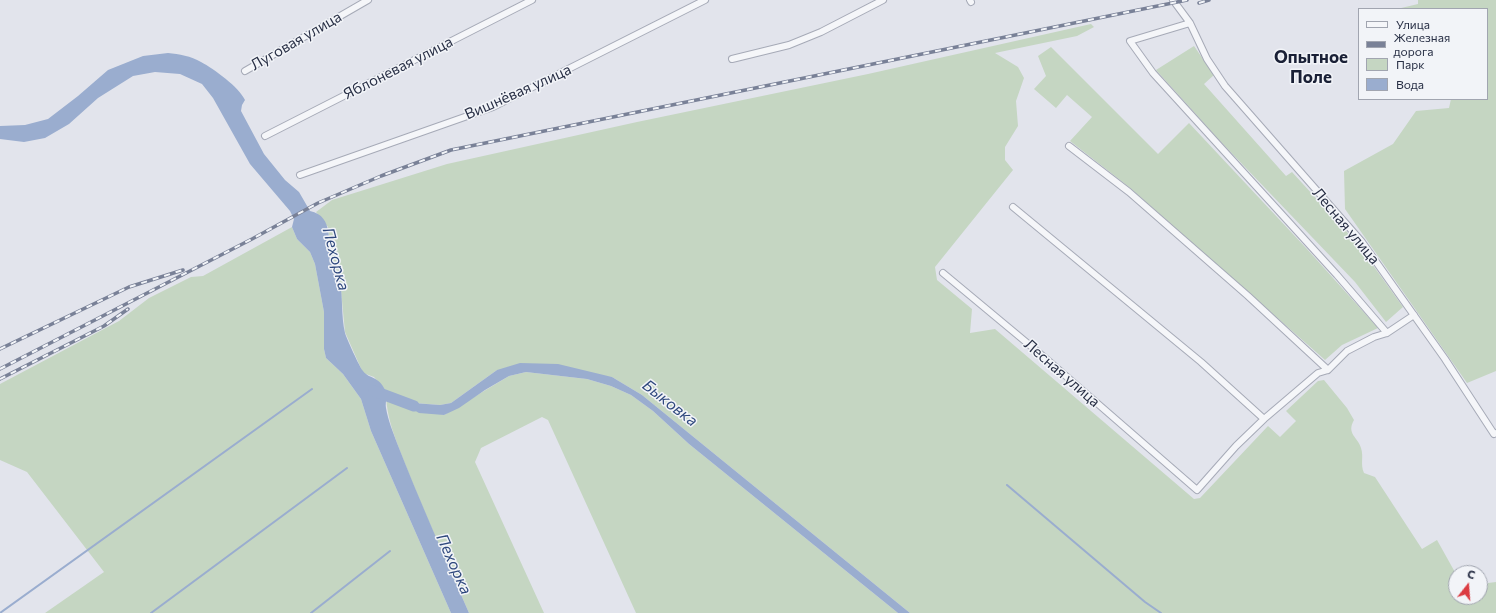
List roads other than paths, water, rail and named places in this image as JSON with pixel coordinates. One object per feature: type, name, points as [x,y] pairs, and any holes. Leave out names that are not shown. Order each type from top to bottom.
[{"type":"street","name":"Луговая улица","points":[[245,71],[368,0]]},
{"type":"street","name":"Яблоневая улица","points":[[265,136],[532,0]]},
{"type":"street","name":"Вишнёвая улица","points":[[300,175],[493,107],[705,0]]},
{"type":"street","points":[[732,59],[789,45],[821,32],[883,0]]},
{"type":"street","name":"Лесная улица","points":[[1173,0],[1190,23],[1207,59],[1225,86],[1362,242],[1414,315],[1495,435]]},
{"type":"street","points":[[1190,23],[1130,41],[1153,73],[1337,275],[1387,333]]},
{"type":"street","points":[[1069,146],[1129,192],[1248,296],[1328,370]]},
{"type":"street","points":[[1014,207],[1201,362],[1264,420],[1318,373],[1328,370],[1347,351],[1374,337],[1387,333],[1414,315]]},
{"type":"street","name":"Лесная улица","points":[[943,274],[1044,357],[1197,490],[1236,446],[1264,420]]},
{"type":"water","points":[[168,53],[193,58],[206,65],[232,84],[245,100],[241,111],[264,154],[285,180],[299,192],[310,211],[318,214],[327,225],[331,262],[340,282],[343,320],[346,336],[356,359],[365,374],[383,385],[386,394],[387,412],[397,443],[469,613],[451,613],[371,431],[361,399],[343,374],[326,358],[324,349],[324,312],[315,264],[310,252],[297,239],[292,227],[294,219],[290,211],[250,164],[213,98],[202,84],[180,74],[155,72],[133,76],[98,98],[69,124],[45,138],[24,142],[0,139],[0,126],[25,125],[48,119],[108,70],[143,56]]},
{"type":"water","points":[[520,363],[558,364],[612,377],[642,395],[910,613],[898,613],[689,444],[653,411],[631,395],[611,386],[587,379],[526,372],[509,376],[459,408],[444,415],[419,413],[400,402],[440,405],[451,403],[497,370]]},
{"type":"waterway","points":[[0,613],[312,389]]},
{"type":"waterway","name":"Быковка","points":[[374,391],[414,406]]},
{"type":"waterway","points":[[151,613],[347,468]]},
{"type":"waterway","points":[[1007,485],[1145,602],[1161,613]]},
{"type":"waterway","points":[[311,613],[390,551]]},
{"type":"railway","points":[[0,369],[252,239],[318,203],[381,176],[451,150],[1187,0]]},
{"type":"railway","points":[[1199,3],[1209,0]]},
{"type":"railway","points":[[0,349],[129,287],[183,270]]},
{"type":"railway","points":[[0,379],[104,326],[128,309]]},
{"type":"district","name":"Опытное Поле","points":[[1311,67]]},
{"type":"water label","name":"Пехорка","points":[[336,259]]},
{"type":"water label","name":"Пехорка","points":[[454,564]]}]
